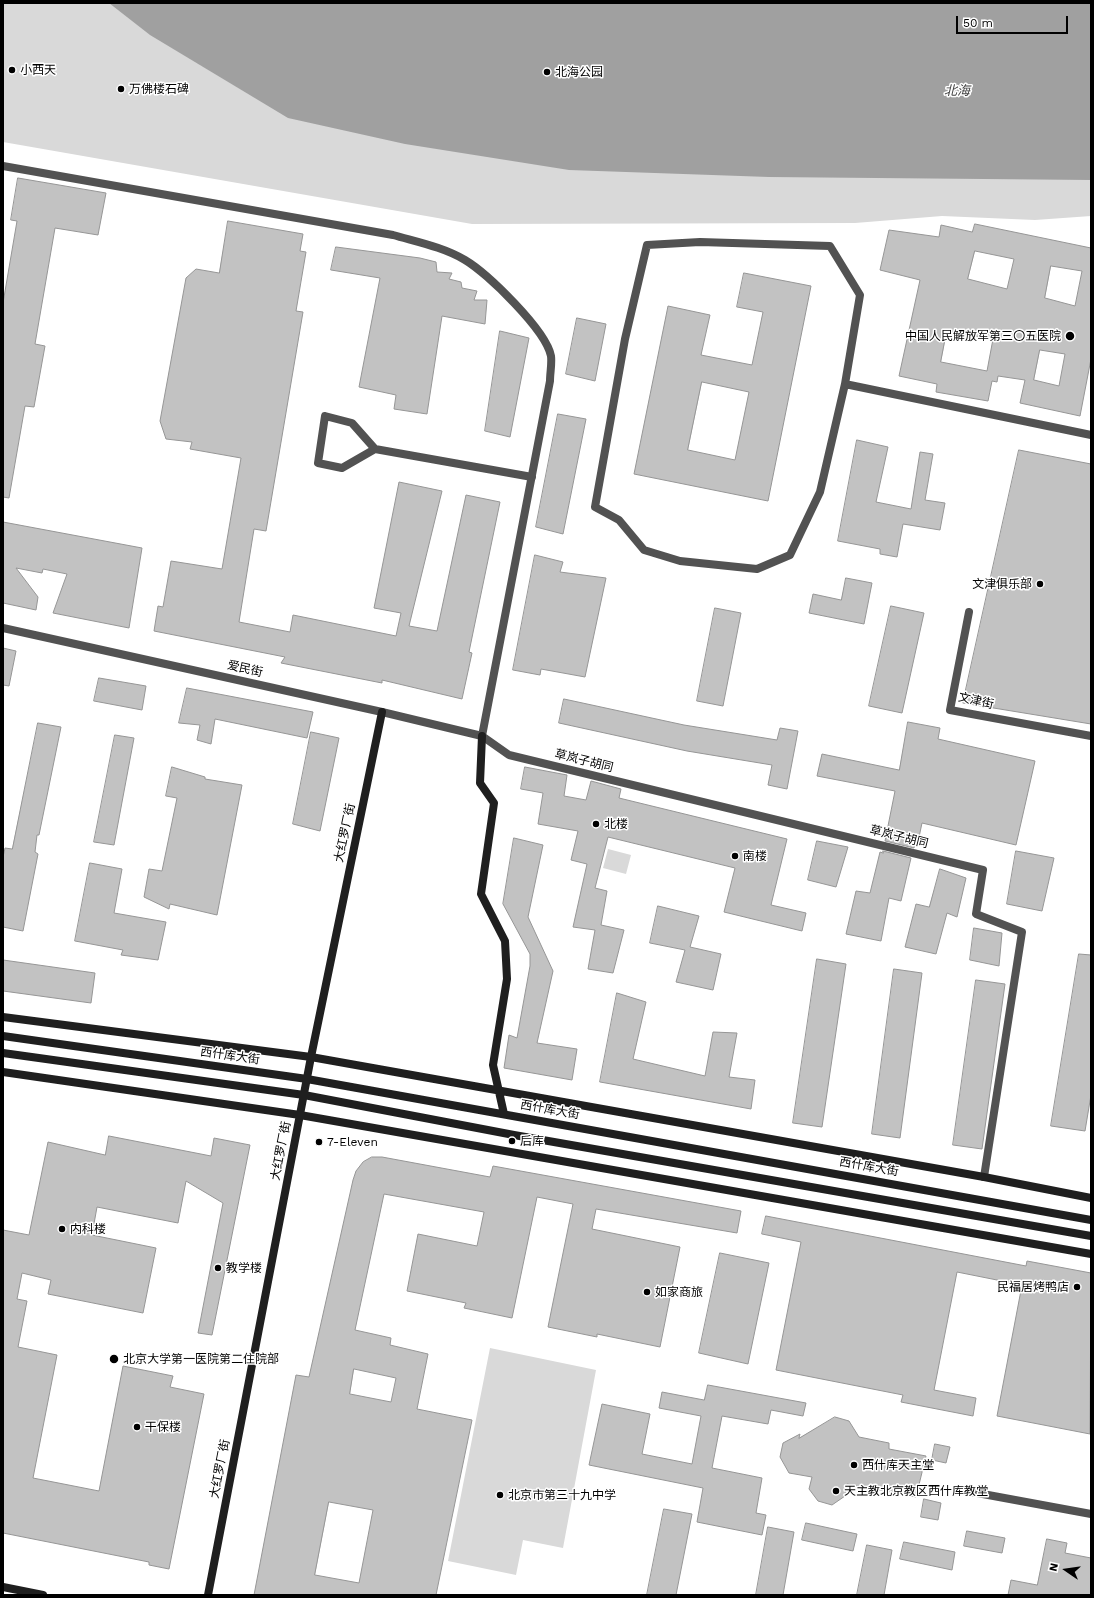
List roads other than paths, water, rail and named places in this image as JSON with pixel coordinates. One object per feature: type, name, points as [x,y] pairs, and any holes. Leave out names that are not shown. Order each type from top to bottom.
[{"type":"street","points":[[3,166],[393,235],[437,248],[463,259],[480,270],[502,291],[531,324],[551,356],[550,381],[482,736],[480,783],[494,803],[481,894],[505,941],[507,979],[493,1065],[504,1114]]},
{"type":"street","points":[[700,242],[830,246],[860,295],[846,384],[820,492],[790,555],[757,570],[680,561],[644,550],[619,520],[595,507],[625,339],[647,245],[700,242]]},
{"type":"street","points":[[846,384],[1091,435]]},
{"type":"street","points":[[375,449],[342,468],[318,463],[326,416],[352,423],[375,449],[532,477]]},
{"type":"street","name":"文津街","points":[[969,612],[950,710],[1091,736]]},
{"type":"street","name":"爱民街","points":[[3,628],[382,712],[482,736]]},
{"type":"street","name":"大红罗厂街","points":[[208,1595],[307,1079],[382,712]]},
{"type":"street","name":"草岚子胡同","points":[[482,736],[510,755],[983,870],[976,914],[1022,932],[984,1177]]},
{"type":"street","name":"西什库大街","points":[[3,1017],[312,1057],[984,1177],[1091,1198]]},
{"type":"street","name":"西什库大街","points":[[3,1036],[307,1079],[1091,1220]]},
{"type":"street","points":[[3,1053],[304,1096],[1091,1236]]},
{"type":"street","points":[[3,1072],[300,1115],[1091,1254]]},
{"type":"street","points":[[961,1490],[1091,1514]]},
{"type":"street","points":[[3,1587],[43,1595]]},
{"type":"water","name":"北海","points":[[109,3],[1091,3],[1091,180],[769,177],[569,170],[405,144],[288,118],[150,35]]},
{"type":"place","name":"小西天","points":[[12,70]]},
{"type":"place","name":"北海公园","points":[[547,72]]},
{"type":"place","name":"万佛楼石碑","points":[[121,89]]},
{"type":"place","name":"中国人民解放军第三〇五医院","points":[[1070,336]]},
{"type":"place","name":"文津俱乐部","points":[[1040,584]]},
{"type":"place","name":"北楼","points":[[596,824]]},
{"type":"place","name":"南楼","points":[[735,856]]},
{"type":"place","name":"后库","points":[[512,1141]]},
{"type":"place","name":"7-Eleven","points":[[319,1142]]},
{"type":"place","name":"内科楼","points":[[62,1229]]},
{"type":"place","name":"教学楼","points":[[218,1268]]},
{"type":"place","name":"民福居烤鸭店","points":[[1077,1287]]},
{"type":"place","name":"如家商旅","points":[[647,1292]]},
{"type":"place","name":"北京大学第一医院第二住院部","points":[[114,1359]]},
{"type":"place","name":"干保楼","points":[[137,1427]]},
{"type":"place","name":"西什库天主堂","points":[[854,1465]]},
{"type":"place","name":"天主教北京教区西什库教堂","points":[[836,1491]]},
{"type":"place","name":"北京市第三十九中学","points":[[500,1495]]}]
